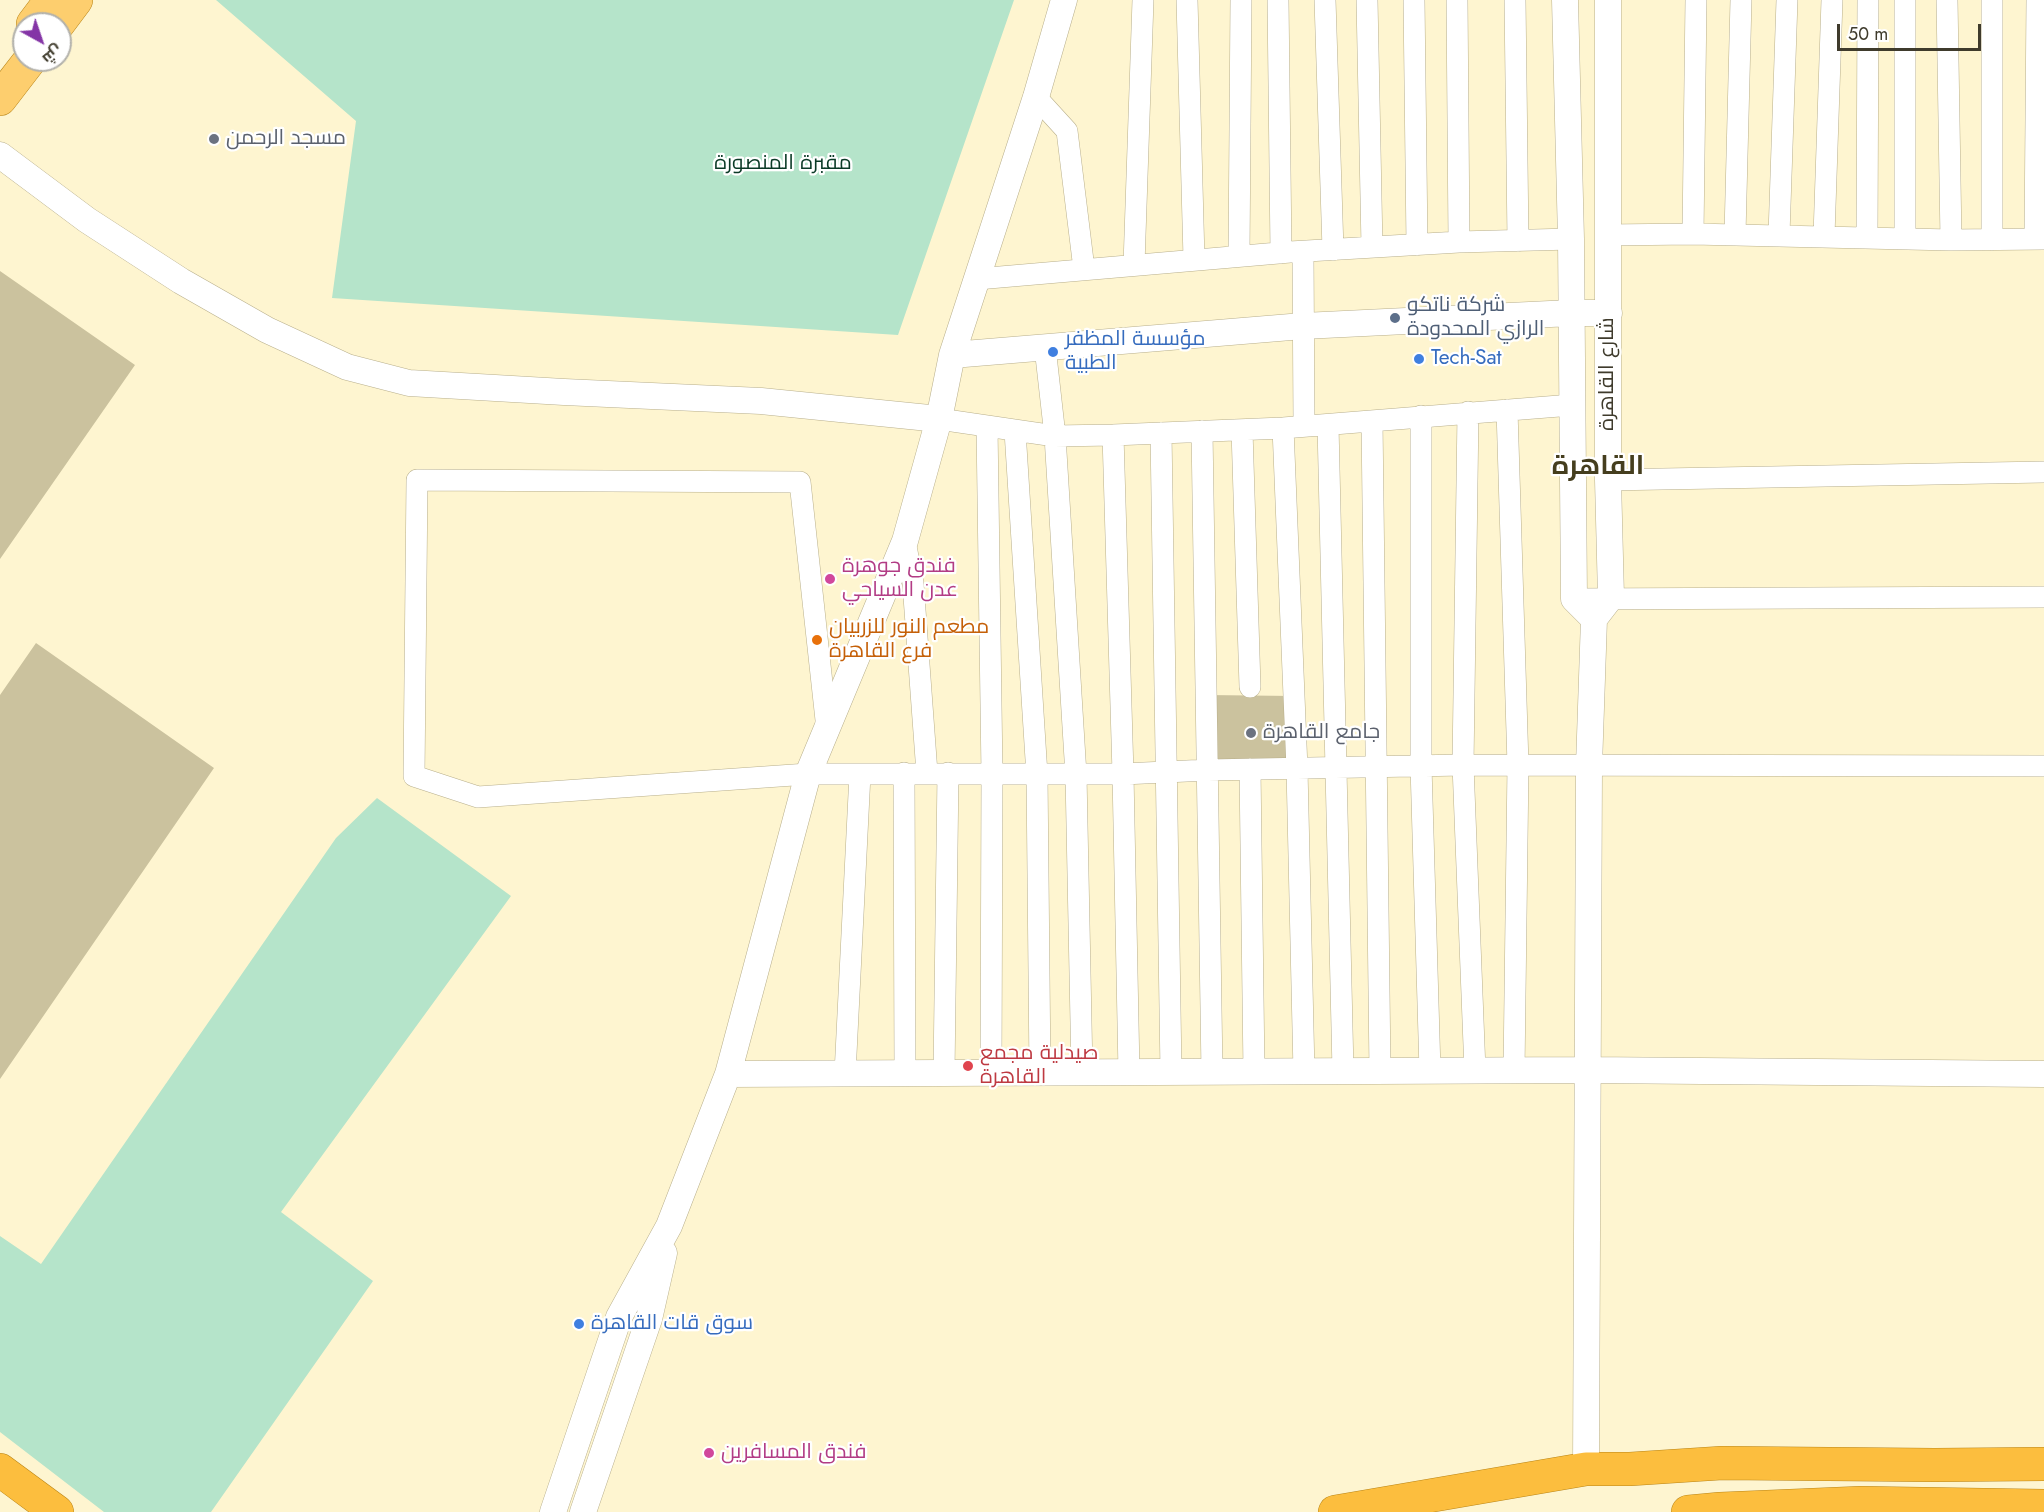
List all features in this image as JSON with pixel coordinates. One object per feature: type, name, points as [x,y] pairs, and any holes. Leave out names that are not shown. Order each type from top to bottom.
[{"type":"highway","points":[[1335,1512],[1586,1469],[1630,1469],[1722,1463],[2044,1464]]},
{"type":"highway","points":[[0,1470],[57,1512]]},
{"type":"highway","points":[[1688,1512],[1720,1509],[2001,1504],[2044,1506]]},
{"type":"main road","points":[[0,66],[12,50]]},
{"type":"main road","points":[[0,99],[21,72]]},
{"type":"street","points":[[553,1512],[619,1317],[669,1226],[728,1074],[808,774],[905,542],[939,419],[952,355],[1036,97],[1064,0]]},
{"type":"street","points":[[1134,265],[1143,0]]},
{"type":"street","points":[[1187,0],[1194,259]]},
{"type":"street","points":[[1239,256],[1241,0]]},
{"type":"street","points":[[1278,0],[1281,253]]},
{"type":"street","points":[[1325,0],[1333,250]]},
{"type":"street","points":[[1367,0],[1372,248]]},
{"type":"street","points":[[1414,0],[1417,245]]},
{"type":"street","points":[[1457,0],[1459,242]]},
{"type":"street","points":[[1515,0],[1518,241]]},
{"type":"street","name":"شارع القاهرة","points":[[1565,0],[1575,599]]},
{"type":"street","name":"شارع القاهرة","points":[[1608,0],[1608,480],[1611,597]]},
{"type":"street","points":[[1693,234],[1696,0]]},
{"type":"street","points":[[1736,234],[1741,0]]},
{"type":"street","points":[[1779,235],[1787,0]]},
{"type":"street","points":[[1824,236],[1832,0]]},
{"type":"street","points":[[1867,238],[1868,0]]},
{"type":"street","points":[[1905,0],[1905,239]]},
{"type":"street","points":[[1947,0],[1951,240]]},
{"type":"street","points":[[1992,0],[1992,240]]},
{"type":"street","points":[[1607,235],[1736,234],[1951,240],[2039,239],[2037,0]]},
{"type":"street","points":[[1036,97],[1067,131],[1084,269]]},
{"type":"street","points":[[0,155],[87,220],[181,280],[267,330],[347,366],[409,383],[761,401],[939,419],[1055,436],[1282,428],[1572,405]]},
{"type":"street","points":[[977,279],[1281,253],[1459,242],[1570,239]]},
{"type":"street","points":[[1303,252],[1304,426]]},
{"type":"street","points":[[952,355],[1303,326],[1571,313],[1609,314]]},
{"type":"street","points":[[1045,347],[1055,436],[1076,775],[1082,1072]]},
{"type":"street","points":[[1507,410],[1518,765],[1514,1071]]},
{"type":"street","points":[[1468,412],[1463,765],[1475,1071]]},
{"type":"street","points":[[1421,416],[1421,766],[1430,1071]]},
{"type":"street","points":[[1372,421],[1380,1071]]},
{"type":"street","points":[[1328,425],[1343,1071]]},
{"type":"street","points":[[987,426],[992,774],[991,1073]]},
{"type":"street","points":[[1282,428],[1297,769],[1304,1072]]},
{"type":"street","points":[[1242,430],[1250,687]]},
{"type":"street","points":[[1015,431],[1037,775],[1040,1073]]},
{"type":"street","points":[[1202,431],[1212,1072]]},
{"type":"street","points":[[1161,433],[1171,1072]]},
{"type":"street","points":[[1113,435],[1129,1072]]},
{"type":"street","points":[[1608,480],[2044,472]]},
{"type":"street","points":[[827,730],[800,482],[417,480],[414,776],[478,797],[808,774],[1076,775],[1463,765],[2044,766]]},
{"type":"street","points":[[905,542],[913,583],[927,773]]},
{"type":"street","points":[[1575,599],[1611,597],[2044,597]]},
{"type":"street","points":[[1586,1469],[1589,766],[1594,619],[1611,597]]},
{"type":"street","points":[[1575,599],[1594,619]]},
{"type":"street","points":[[1250,769],[1254,1072]]},
{"type":"street","points":[[945,1073],[948,773]]},
{"type":"street","points":[[845,1074],[860,774]]},
{"type":"street","points":[[904,774],[905,1073]]},
{"type":"street","points":[[728,1074],[1588,1070],[2044,1074]]},
{"type":"street","points":[[582,1512],[649,1319],[669,1226]]},
{"type":"street","points":[[2001,1504],[2004,1465]]},
{"type":"green space","name":"مقبرة المنصورة","points":[[216,0],[1014,0],[898,335],[332,298],[356,121]]},
{"type":"green space","points":[[377,798],[511,896],[281,1212],[373,1281],[211,1512],[104,1512],[0,1432],[0,1236],[41,1264],[336,838]]},
{"type":"building","points":[[0,271],[135,365],[0,559]]},
{"type":"building","points":[[36,643],[214,768],[0,1079],[0,695]]},
{"type":"building","name":"جامع القاهرة","points":[[1207,695],[1293,696],[1297,769],[1208,770]]},
{"type":"place","name":"مسجد الرحمن","points":[[214,139]]},
{"type":"place","name":"شركة ناتكو الرازي المحدودة","points":[[1395,318]]},
{"type":"place","name":"مؤسسة المظفر الطبية","points":[[1053,352]]},
{"type":"place","name":"Tech-Sat","points":[[1419,359]]},
{"type":"place","name":"فندق جوهرة عدن السياحي","points":[[830,579]]},
{"type":"place","name":"مطعم النور للزربيان فرع القاهرة","points":[[817,640]]},
{"type":"place","name":"جامع القاهرة","points":[[1251,733]]},
{"type":"place","name":"صيدلية مجمع القاهرة","points":[[968,1066]]},
{"type":"place","name":"سوق قات القاهرة","points":[[579,1324]]},
{"type":"place","name":"فندق المسافرين","points":[[709,1453]]},
{"type":"district","name":"القاهرة","points":[[1598,467]]}]
